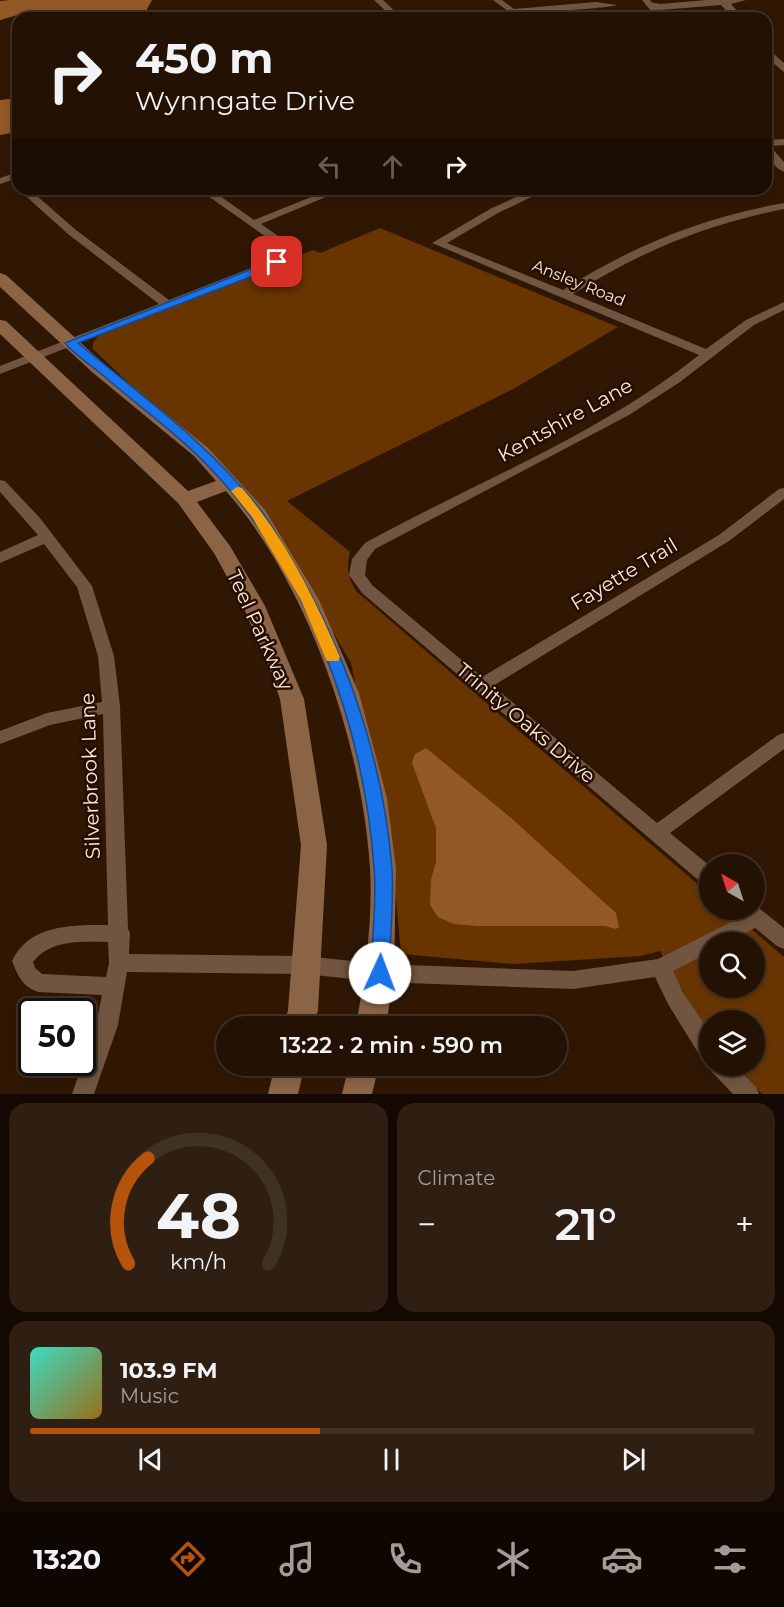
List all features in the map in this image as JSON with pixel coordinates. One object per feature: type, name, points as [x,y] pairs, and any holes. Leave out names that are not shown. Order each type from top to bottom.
[{"type":"main road","points":[[0,278],[70,343],[201,452],[258,515],[309,600],[347,693],[374,798],[383,869],[380,973],[373,1016]]},
{"type":"main road","name":"Teel Parkway","points":[[0,325],[186,500],[223,551],[254,606],[292,699],[314,845],[300,1016]]},
{"type":"main road","points":[[186,500],[230,483]]},
{"type":"main road","points":[[283,1094],[287,1076]]},
{"type":"main road","points":[[357,1094],[361,1076]]},
{"type":"street","points":[[378,0],[391,12]]},
{"type":"street","points":[[497,0],[512,12],[596,4],[613,5]]},
{"type":"street","points":[[648,3],[698,0]]},
{"type":"street","points":[[648,3],[660,7],[741,0]]},
{"type":"street","points":[[719,1],[731,12]]},
{"type":"street","points":[[772,56],[784,69]]},
{"type":"street","points":[[772,153],[784,169]]},
{"type":"street","points":[[30,195],[72,232],[168,305]]},
{"type":"street","points":[[0,370],[297,254],[212,195]]},
{"type":"street","points":[[253,224],[325,195]]},
{"type":"street","name":"Ansley Road","points":[[530,195],[494,211],[438,243],[708,354]]},
{"type":"street","points":[[564,295],[609,265],[646,246],[703,225],[749,212],[784,207]]},
{"type":"street","name":"Kentshire Lane","points":[[360,559],[370,546],[598,427],[661,389],[742,325],[784,306]]},
{"type":"street","name":"Silverbrook Lane","points":[[0,484],[47,537],[88,594],[106,656],[111,706],[120,933],[119,963],[107,1025],[83,1094]]},
{"type":"street","name":"Fayette Trail","points":[[481,685],[724,538],[784,492]]},
{"type":"street","points":[[0,558],[47,537]]},
{"type":"street","name":"Trinity Oaks Drive","points":[[360,559],[357,575],[367,589],[699,869]]},
{"type":"street","points":[[0,738],[47,719],[111,706]]},
{"type":"street","points":[[657,833],[784,740]]},
{"type":"street","points":[[724,932],[741,920]]},
{"type":"street","points":[[760,920],[784,940]]},
{"type":"street","points":[[116,987],[38,983],[27,974],[22,961],[28,950],[40,940],[54,936],[120,933]]},
{"type":"street","points":[[119,963],[305,965],[380,973],[573,980],[661,967],[699,948]]},
{"type":"street","points":[[661,967],[675,998],[699,1035]]},
{"type":"street","points":[[731,1076],[748,1094]]},
{"type":"shaded area","points":[[152,0],[147,9],[148,12],[12,12],[12,17],[0,20],[0,1]]},
{"type":"shaded area","points":[[12,99],[12,133],[0,135],[0,100]]},
{"type":"shaded area","points":[[380,228],[618,327],[515,388],[287,501],[350,552],[348,572],[356,591],[699,885],[699,920],[741,920],[755,932],[699,932],[699,998],[765,998],[765,941],[784,957],[784,1094],[762,1094],[743,1076],[765,1076],[765,1010],[699,1010],[699,1019],[660,951],[640,956],[513,964],[401,954],[392,857],[351,663],[262,511],[93,349],[93,343],[98,336],[313,250],[320,253]]},
{"type":"shaded area","points":[[426,748],[510,817],[616,913],[619,927],[616,929],[605,926],[477,926],[454,924],[438,917],[430,905],[431,880],[436,862],[436,828],[412,763],[415,754]]},
{"type":"slow traffic","points":[[237,491],[258,515],[262,526],[309,600],[332,657]]},
{"type":"route","points":[[277,262],[70,343],[201,452],[230,483],[258,515],[262,526],[309,600],[347,693],[374,798],[383,869],[380,973]]}]
